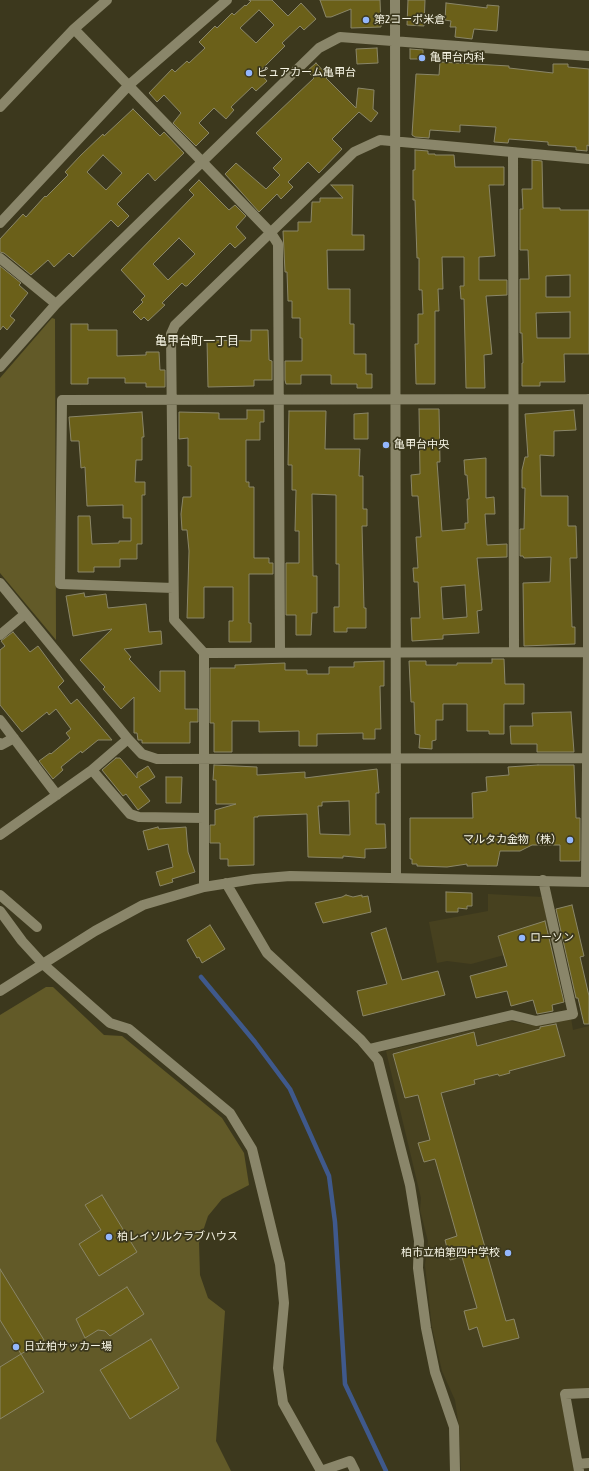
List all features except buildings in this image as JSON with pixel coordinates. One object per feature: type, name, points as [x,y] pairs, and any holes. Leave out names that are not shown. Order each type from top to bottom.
[{"type":"street","points":[[0,107],[74,29],[107,0]]},
{"type":"street","points":[[0,223],[129,85],[227,0]]},
{"type":"street","points":[[395,0],[397,399],[396,878]]},
{"type":"street","points":[[74,29],[271,233],[278,244],[280,652]]},
{"type":"street","points":[[0,367],[56,304],[319,48],[340,37],[396,40],[589,56]]},
{"type":"street","points":[[204,887],[204,653],[174,620],[171,334],[175,325],[354,152],[380,140],[589,159]]},
{"type":"street","points":[[513,153],[514,652]]},
{"type":"street","points":[[0,258],[56,304]]},
{"type":"street","points":[[0,991],[95,931],[143,905],[204,887],[290,876],[587,882],[588,398],[62,400],[60,584],[174,588]]},
{"type":"street","points":[[0,583],[128,739],[142,754],[157,759],[588,758]]},
{"type":"street","points":[[0,635],[25,614]]},
{"type":"street","points":[[204,653],[588,652]]},
{"type":"street","points":[[0,720],[57,795]]},
{"type":"street","points":[[0,743],[1,745],[14,738]]},
{"type":"street","points":[[0,835],[92,770],[128,739]]},
{"type":"street","points":[[92,770],[130,814],[139,817],[204,818]]},
{"type":"street","points":[[369,1048],[512,1015],[536,1021],[574,1014],[543,880]]},
{"type":"street","points":[[226,883],[267,953],[361,1040],[378,1060],[410,1185],[419,1241],[418,1268],[426,1328],[435,1372],[454,1427],[455,1471]]},
{"type":"street","points":[[0,895],[37,927]]},
{"type":"street","points":[[0,911],[22,941],[43,964],[110,1022],[129,1029],[230,1113],[252,1149],[280,1264],[284,1304],[278,1368],[283,1403],[321,1471],[350,1462],[355,1471]]},
{"type":"street","points":[[589,1393],[565,1394],[579,1468],[589,1463]]},
{"type":"shaded area","points":[[52,318],[55,319],[56,640],[0,573],[0,378]]},
{"type":"shaded area","points":[[488,894],[542,897],[552,942],[471,964],[447,961],[437,963],[429,922],[488,911]]},
{"type":"shaded area","points":[[46,987],[53,987],[104,1035],[122,1036],[222,1118],[244,1153],[249,1185],[222,1199],[208,1216],[199,1243],[200,1275],[208,1298],[225,1311],[216,1441],[231,1471],[0,1471],[0,1015]]},
{"type":"shaded area","name":"柏市立柏第四中学校","points":[[571,1018],[573,1030],[589,1026],[589,1389],[560,1392],[574,1471],[461,1471],[459,1427],[455,1400],[442,1371],[432,1327],[425,1265],[428,1241],[420,1210],[421,1198],[386,1051],[510,1021],[531,1025]]},
{"type":"waterway","points":[[201,977],[255,1042],[290,1089],[329,1176],[335,1222],[345,1384],[386,1471]]},
{"type":"place","name":"第2コーポ米倉","points":[[366,20]]},
{"type":"place","name":"亀甲台内科","points":[[422,58]]},
{"type":"place","name":"ピュアカーム亀甲台","points":[[249,73]]},
{"type":"place","name":"亀甲台中央","points":[[386,445]]},
{"type":"place","name":"マルタカ金物（株）","points":[[570,840]]},
{"type":"place","name":"ローソン","points":[[522,938]]},
{"type":"place","name":"柏レイソルクラブハウス","points":[[109,1237]]},
{"type":"place","name":"柏市立柏第四中学校","points":[[508,1253]]},
{"type":"place","name":"日立柏サッカー場","points":[[16,1347]]},
{"type":"district","name":"亀甲台町一丁目","points":[[197,341]]}]
